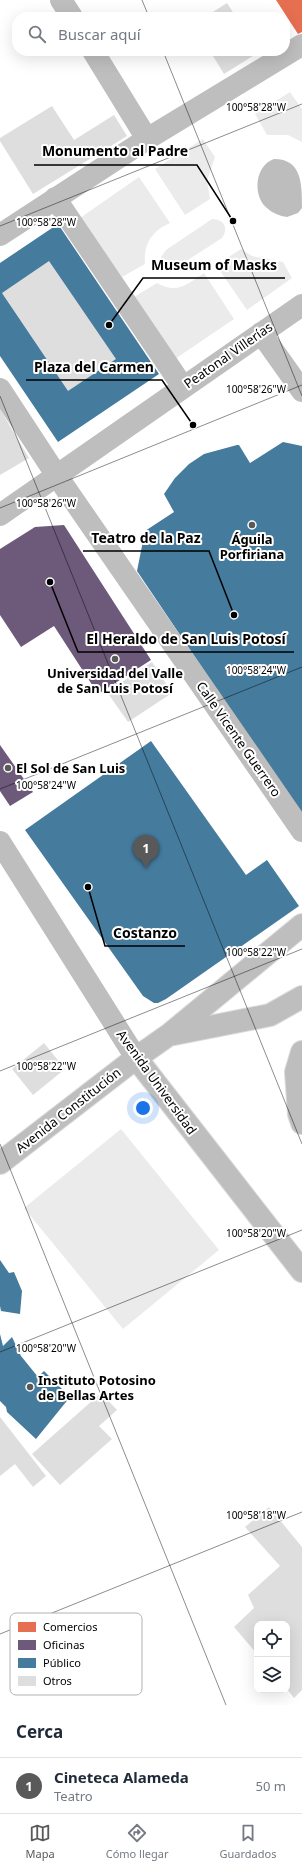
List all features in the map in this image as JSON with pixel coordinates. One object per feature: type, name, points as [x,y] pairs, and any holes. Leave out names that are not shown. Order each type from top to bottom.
[{"type":"street","points":[[61,0],[69,12]]},
{"type":"street","points":[[290,52],[302,45]]},
{"type":"street","points":[[96,56],[147,139]]},
{"type":"street","points":[[0,235],[147,139],[284,56]]},
{"type":"street","points":[[55,198],[183,387]]},
{"type":"street","name":"Peatonal Villerías","points":[[0,515],[261,332],[302,305]]},
{"type":"street","points":[[261,332],[302,391]]},
{"type":"street","name":"Calle Vicente Guerrero","points":[[0,388],[57,476],[302,831]]},
{"type":"street","name":"Avenida Universidad","points":[[1,846],[136,1058],[302,1271]]},
{"type":"street","name":"Avenida Constitución","points":[[0,1163],[136,1058],[170,1034],[302,925]]},
{"type":"street","points":[[170,1034],[270,1015],[302,997]]},
{"type":"street","points":[[302,1052],[296,1072],[299,1114],[302,1123]]},
{"type":"shaded area","points":[[290,92],[302,109],[302,142],[288,135],[267,135],[255,114]]},
{"type":"shaded area","points":[[203,139],[215,157],[207,181],[210,199],[185,215],[155,169]]},
{"type":"shaded area","points":[[274,159],[283,160],[290,163],[295,168],[301,182],[302,208],[298,213],[287,217],[269,210],[262,203],[259,196],[259,174],[268,162]]},
{"type":"shaded area","points":[[139,177],[170,223],[158,230],[150,239],[147,244],[145,264],[122,277],[80,218]]},
{"type":"shaded area","points":[[212,219],[222,222],[224,225],[225,231],[222,238],[177,267],[168,269],[163,265],[161,257],[166,250]]},
{"type":"shaded area","points":[[241,249],[252,256],[283,262],[292,278],[247,310],[216,265]]},
{"type":"shaded area","points":[[204,273],[234,319],[175,359],[134,297],[157,283],[170,288],[181,287]]},
{"type":"shaded area","points":[[121,1129],[219,1250],[123,1329],[24,1208]]},
{"type":"building: Comercios","points":[[276,0],[302,0],[302,32],[298,34],[290,22],[290,12],[284,12]]},
{"type":"building: Oficinas","points":[[64,525],[151,660],[98,694],[54,626],[21,647],[0,615],[0,549],[35,527]]},
{"type":"building: Oficinas","name":"El Sol de San Luis","points":[[0,745],[33,792],[10,806],[0,791]]},
{"type":"building: Público","points":[[58,224],[159,374],[58,442],[0,356],[0,263]],"holes":[[[49,263],[114,358],[68,389],[3,294]]]},
{"type":"building: Público","points":[[283,442],[302,446],[302,816],[137,571],[145,531],[174,512],[164,494],[175,478],[189,464],[204,454],[237,445],[239,445],[250,463]]},
{"type":"building: Público","points":[[151,741],[246,875],[267,860],[299,906],[166,999],[158,1003],[154,1003],[143,996],[25,830]]},
{"type":"building: Público","points":[[0,1260],[9,1273],[14,1272],[22,1291],[20,1314],[1,1311]]},
{"type":"building: Público","name":"Instituto Potosino de Bellas Artes","points":[[0,1334],[3,1346],[12,1337],[21,1356],[38,1377],[44,1371],[70,1397],[36,1439],[7,1412],[6,1407],[0,1401]]},
{"type":"building: Otros","points":[[227,3],[233,12],[213,12]]},
{"type":"building: Otros","points":[[213,56],[253,56],[224,74]]},
{"type":"building: Otros","points":[[52,106],[74,140],[114,115],[127,136],[33,194],[0,141],[0,138]]},
{"type":"building: Otros","points":[[49,261],[116,359],[68,391],[2,293]]},
{"type":"building: Otros","points":[[0,409],[29,458],[0,475]]},
{"type":"building: Otros","points":[[152,662],[172,693],[128,722],[107,692]]},
{"type":"building: Otros","points":[[44,1043],[65,1069],[33,1095],[12,1069]]},
{"type":"building: Otros","points":[[101,1393],[117,1410],[99,1426],[112,1439],[60,1485],[32,1454]]},
{"type":"building: Otros","points":[[0,1417],[46,1476],[33,1487],[15,1464],[0,1476]]},
{"type":"building: Otros","points":[[269,1507],[302,1547],[302,1690],[294,1698],[290,1693],[290,1621],[254,1621],[254,1650],[234,1627],[254,1608],[248,1595],[280,1566],[245,1527]]},
{"type":"place","name":"Monumento al Padre","points":[[233,221]]},
{"type":"place","name":"Museum of Masks","points":[[109,325]]},
{"type":"place","name":"Plaza del Carmen","points":[[193,425]]},
{"type":"place","name":"Águila Porfiriana","points":[[252,525]]},
{"type":"place","name":"El Heraldo de San Luis Potosí","points":[[50,582]]},
{"type":"place","name":"Teatro de la Paz","points":[[234,615]]},
{"type":"place","name":"Universidad del Valle de San Luis Potosí","points":[[115,659]]},
{"type":"place","name":"El Sol de San Luis","points":[[8,768]]},
{"type":"place","name":"Cineteca Alameda","points":[[146,868]]},
{"type":"place","name":"Costanzo","points":[[88,887]]},
{"type":"place","name":"Instituto Potosino de Bellas Artes","points":[[30,1387]]}]
